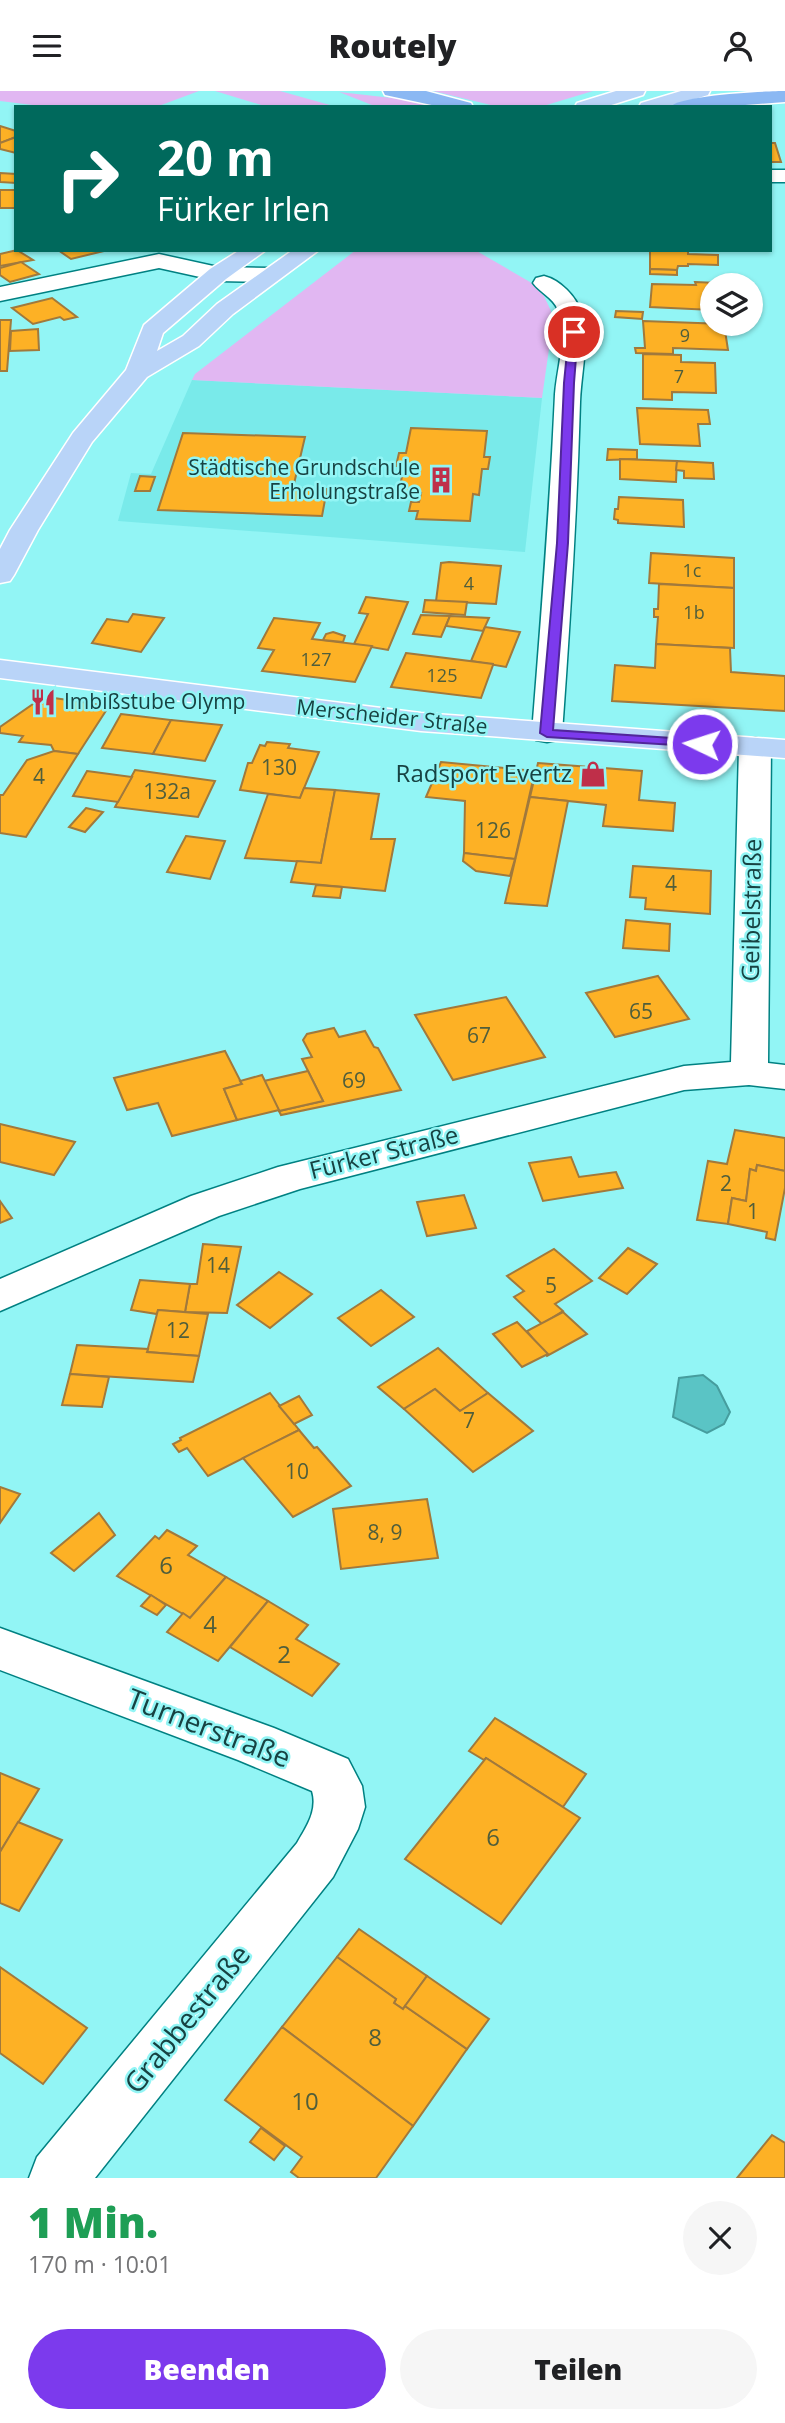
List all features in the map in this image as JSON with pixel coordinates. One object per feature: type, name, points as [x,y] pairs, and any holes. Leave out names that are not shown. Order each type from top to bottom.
[{"type":"highway","points":[[392,91],[455,105]]},
{"type":"highway","points":[[693,105],[785,96]]},
{"type":"main road","points":[[590,105],[636,91]]},
{"type":"main road","points":[[655,105],[701,91]]},
{"type":"main road","points":[[138,372],[152,330],[218,274],[252,252]]},
{"type":"main road","points":[[0,575],[24,530],[82,438],[138,372],[191,341],[225,309],[305,252]]},
{"type":"main road","name":"Merscheider Straße","points":[[0,669],[376,717],[547,733],[770,748]]},
{"type":"street","points":[[0,294],[159,261],[218,274],[270,275]]},
{"type":"street","points":[[544,283],[558,293],[569,309],[574,332],[562,543],[547,733]]},
{"type":"street","name":"Geibelstraße","points":[[767,1075],[770,748]]},
{"type":"street","name":"Fürker Straße","points":[[0,1296],[205,1206],[292,1177],[684,1078],[767,1075]]},
{"type":"street","name":"Turnerstraße","points":[[0,1649],[256,1744],[330,1775],[337,1784],[340,1810],[315,1860]]},
{"type":"street","name":"Grabbestraße","points":[[58,2178],[315,1860]]},
{"type":"shaded area","points":[[0,91],[199,91],[161,105],[33,105],[0,101]]},
{"type":"shaded area","points":[[215,91],[280,91],[330,105],[261,105]]},
{"type":"shaded area","points":[[433,91],[593,91],[547,105],[491,105]]},
{"type":"shaded area","points":[[339,92],[401,99],[427,105],[372,105]]},
{"type":"shaded area","points":[[353,252],[478,252],[530,282],[544,296],[551,311],[552,328],[542,398],[192,380],[195,374]]},
{"type":"shaded area","points":[[192,380],[542,398],[525,552],[118,521],[131,473],[151,474]]},
{"type":"shaded area","points":[[703,1375],[717,1386],[730,1412],[724,1424],[707,1433],[673,1417],[679,1378]]},
{"type":"building","points":[[0,126],[14,130],[14,138],[0,143]]},
{"type":"building","points":[[14,138],[14,152],[0,149],[0,143]]},
{"type":"building","points":[[772,143],[775,143],[781,162],[772,162]]},
{"type":"building","points":[[0,173],[14,174],[14,183],[0,182]]},
{"type":"building","points":[[0,190],[14,190],[14,208],[0,208]]},
{"type":"building","points":[[14,251],[33,260],[0,266],[0,254]]},
{"type":"building","points":[[61,252],[100,252],[71,259]]},
{"type":"building","points":[[650,252],[718,255],[718,265],[688,264],[678,266],[677,270],[650,269]]},
{"type":"building","points":[[21,262],[39,274],[10,282],[0,275],[0,268]]},
{"type":"building","points":[[650,269],[677,270],[677,275],[650,274]]},
{"type":"building","points":[[695,282],[700,282],[700,309],[650,307],[652,284],[696,285]]},
{"type":"building","points":[[52,298],[77,317],[64,320],[60,317],[33,324],[12,308]]},
{"type":"building","points":[[616,311],[643,312],[642,319],[615,317]]},
{"type":"building","points":[[0,320],[11,320],[7,371],[0,371]]},
{"type":"building","points":[[643,321],[700,323],[700,336],[726,336],[728,350],[673,348],[673,354],[636,353],[635,348],[645,348]]},
{"type":"building","points":[[38,329],[39,350],[10,351],[11,331]]},
{"type":"building","points":[[643,354],[681,355],[681,362],[715,363],[716,393],[672,392],[672,400],[643,399]]},
{"type":"building","points":[[637,408],[708,410],[710,424],[698,424],[700,446],[640,444]]},
{"type":"building","name":"Städtische Grundschule Erholungstraße","points":[[411,428],[487,431],[484,457],[490,457],[488,469],[482,469],[479,495],[473,494],[470,521],[416,519],[418,511],[409,511],[411,502],[419,502],[421,493],[399,492],[404,466],[396,466],[399,453],[406,453]]},
{"type":"building","points":[[183,433],[305,437],[293,488],[327,489],[322,516],[158,510]]},
{"type":"building","points":[[608,449],[637,450],[637,459],[607,460]]},
{"type":"building","points":[[620,459],[677,461],[676,482],[620,479]]},
{"type":"building","points":[[677,461],[713,463],[714,479],[684,478],[684,471],[676,470]]},
{"type":"building","points":[[140,476],[155,477],[150,491],[135,491]]},
{"type":"building","points":[[619,497],[683,500],[684,527],[618,523],[618,520],[614,519]]},
{"type":"building","points":[[651,553],[734,558],[734,588],[649,583]]},
{"type":"building","points":[[441,563],[501,566],[496,604],[436,601]]},
{"type":"building","points":[[659,584],[734,588],[734,648],[656,644],[658,617],[654,617],[654,609],[658,609]]},
{"type":"building","points":[[366,597],[408,602],[388,650],[354,644],[368,614],[359,613]]},
{"type":"building","points":[[425,600],[467,602],[465,615],[423,612]]},
{"type":"building","points":[[133,614],[164,618],[141,652],[92,643],[107,619],[128,622]]},
{"type":"building","points":[[421,615],[450,616],[441,637],[413,634]]},
{"type":"building","points":[[450,616],[489,618],[483,631],[446,626]]},
{"type":"building","points":[[274,618],[320,623],[312,639],[372,646],[355,682],[262,671],[274,650],[258,648]]},
{"type":"building","points":[[485,627],[520,632],[506,667],[471,661]]},
{"type":"building","points":[[333,632],[345,636],[343,642],[323,640],[326,634]]},
{"type":"building","points":[[656,644],[730,648],[731,672],[785,676],[785,711],[612,701],[615,665],[655,668]]},
{"type":"building","points":[[406,653],[493,665],[481,698],[391,687]]},
{"type":"building","points":[[54,698],[109,706],[78,754],[54,751],[51,745],[19,742],[23,736],[0,733],[0,727],[36,702]]},
{"type":"building","points":[[121,714],[171,720],[153,754],[102,748]]},
{"type":"building","points":[[171,720],[222,725],[205,761],[153,754]]},
{"type":"building","points":[[267,742],[290,744],[288,748],[319,752],[300,798],[240,790],[248,763],[252,763],[260,745],[265,746]]},
{"type":"building","points":[[54,751],[78,754],[26,837],[0,833],[0,795],[3,795],[27,760]]},
{"type":"building","points":[[441,762],[535,771],[515,859],[464,853],[465,801],[426,797]]},
{"type":"building","points":[[538,763],[642,771],[639,800],[675,803],[673,831],[603,826],[606,805],[530,797]]},
{"type":"building","points":[[135,770],[215,781],[198,817],[115,807]]},
{"type":"building","points":[[87,771],[132,777],[118,802],[73,796]]},
{"type":"building","points":[[304,788],[335,790],[321,863],[245,858],[268,794],[300,798]]},
{"type":"building","points":[[335,790],[379,794],[371,839],[395,839],[385,891],[291,882],[297,861],[321,863]]},
{"type":"building","points":[[530,797],[568,801],[547,906],[505,903]]},
{"type":"building","points":[[86,808],[103,812],[85,832],[69,827]]},
{"type":"building","points":[[186,836],[225,841],[210,879],[167,872]]},
{"type":"building","points":[[464,853],[515,859],[510,876],[476,871],[463,861]]},
{"type":"building","points":[[633,866],[711,871],[710,914],[645,909],[646,898],[630,897]]},
{"type":"building","points":[[316,885],[342,887],[340,898],[313,896]]},
{"type":"building","points":[[626,920],[670,924],[669,951],[623,948]]},
{"type":"building","points":[[658,976],[689,1019],[615,1037],[586,993]]},
{"type":"building","points":[[506,997],[545,1057],[453,1080],[415,1015]]},
{"type":"building","points":[[334,1028],[339,1037],[365,1031],[374,1047],[378,1048],[401,1090],[281,1115],[279,1111],[323,1101],[302,1059],[312,1057],[303,1040],[307,1034]]},
{"type":"building","points":[[225,1051],[242,1084],[224,1089],[237,1120],[172,1136],[158,1103],[127,1110],[114,1078]]},
{"type":"building","points":[[308,1071],[323,1101],[279,1111],[264,1081]]},
{"type":"building","points":[[262,1075],[279,1110],[237,1120],[224,1089]]},
{"type":"building","points":[[0,1124],[75,1142],[54,1175],[0,1162]]},
{"type":"building","points":[[735,1130],[785,1138],[785,1171],[757,1165],[756,1171],[750,1169],[746,1201],[732,1198],[728,1224],[697,1220],[708,1161],[727,1164]]},
{"type":"building","points":[[571,1157],[579,1177],[616,1172],[623,1188],[543,1201],[529,1163]]},
{"type":"building","points":[[757,1165],[785,1171],[785,1188],[775,1240],[766,1238],[767,1232],[728,1224],[732,1198],[746,1201],[750,1169],[756,1171]]},
{"type":"building","points":[[464,1195],[476,1228],[427,1236],[417,1202]]},
{"type":"building","points":[[0,1201],[12,1218],[0,1223]]},
{"type":"building","points":[[203,1244],[241,1247],[227,1313],[185,1312],[190,1284],[197,1284]]},
{"type":"building","points":[[628,1248],[657,1264],[627,1294],[599,1278]]},
{"type":"building","points":[[554,1249],[592,1281],[555,1304],[563,1311],[542,1324],[514,1297],[524,1291],[507,1276]]},
{"type":"building","points":[[279,1272],[312,1294],[270,1328],[237,1305]]},
{"type":"building","points":[[140,1280],[190,1284],[185,1312],[158,1310],[157,1314],[131,1310]]},
{"type":"building","points":[[381,1290],[414,1317],[371,1346],[338,1318]]},
{"type":"building","points":[[158,1310],[208,1314],[199,1356],[147,1352]]},
{"type":"building","points":[[563,1312],[587,1334],[547,1356],[527,1331]]},
{"type":"building","points":[[517,1322],[548,1354],[522,1367],[493,1334]]},
{"type":"building","points":[[77,1345],[148,1349],[147,1352],[199,1356],[193,1382],[70,1374]]},
{"type":"building","points":[[438,1348],[488,1393],[460,1411],[435,1389],[404,1409],[378,1387]]},
{"type":"building","points":[[70,1374],[109,1377],[102,1407],[62,1405]]},
{"type":"building","points":[[435,1389],[460,1411],[488,1393],[533,1431],[473,1472],[404,1409]]},
{"type":"building","points":[[270,1393],[299,1430],[208,1476],[187,1448],[179,1452],[173,1444],[181,1440],[180,1438]]},
{"type":"building","points":[[299,1396],[312,1415],[294,1424],[279,1406]]},
{"type":"building","points":[[299,1430],[351,1486],[293,1517],[243,1458]]},
{"type":"building","points":[[0,1487],[20,1494],[0,1523]]},
{"type":"building","points":[[427,1499],[438,1558],[341,1569],[333,1509]]},
{"type":"building","points":[[99,1513],[115,1535],[74,1571],[51,1553]]},
{"type":"building","points":[[167,1530],[197,1546],[188,1555],[226,1577],[190,1618],[117,1576],[155,1536],[159,1539]]},
{"type":"building","points":[[226,1577],[268,1601],[218,1661],[167,1632],[183,1613],[190,1618]]},
{"type":"building","points":[[151,1595],[166,1605],[157,1615],[141,1606]]},
{"type":"building","points":[[268,1601],[308,1625],[296,1639],[339,1664],[312,1696],[230,1647]]},
{"type":"building","points":[[495,1718],[586,1774],[563,1807],[486,1758],[484,1760],[469,1751]]},
{"type":"building","points":[[486,1758],[580,1818],[501,1924],[405,1859]]},
{"type":"building","points":[[0,1773],[39,1789],[0,1852]]},
{"type":"building","points":[[18,1822],[62,1840],[19,1911],[0,1903],[0,1852]]},
{"type":"building","points":[[359,1929],[427,1976],[403,2009],[394,2003],[396,1999],[337,1957]]},
{"type":"building","points":[[337,1957],[396,1999],[394,2003],[403,2009],[405,2006],[467,2049],[413,2126],[282,2027]]},
{"type":"building","points":[[0,1967],[87,2028],[43,2084],[0,2053]]},
{"type":"building","points":[[427,1976],[489,2019],[467,2049],[405,2006]]},
{"type":"building","points":[[282,2027],[413,2126],[376,2178],[299,2178],[291,2172],[302,2157],[225,2100]]},
{"type":"building","points":[[261,2128],[285,2146],[274,2160],[250,2142]]},
{"type":"building","points":[[772,2135],[785,2143],[785,2178],[737,2178]]},
{"type":"place","name":"Städtische Grundschule Erholungstraße","points":[[441,480]]},
{"type":"place","name":"Imbißstube Olymp","points":[[43,702]]},
{"type":"place","name":"Radsport Evertz","points":[[593,774]]},
{"type":"route","points":[[574,332],[562,543],[547,733],[702,744]]}]
